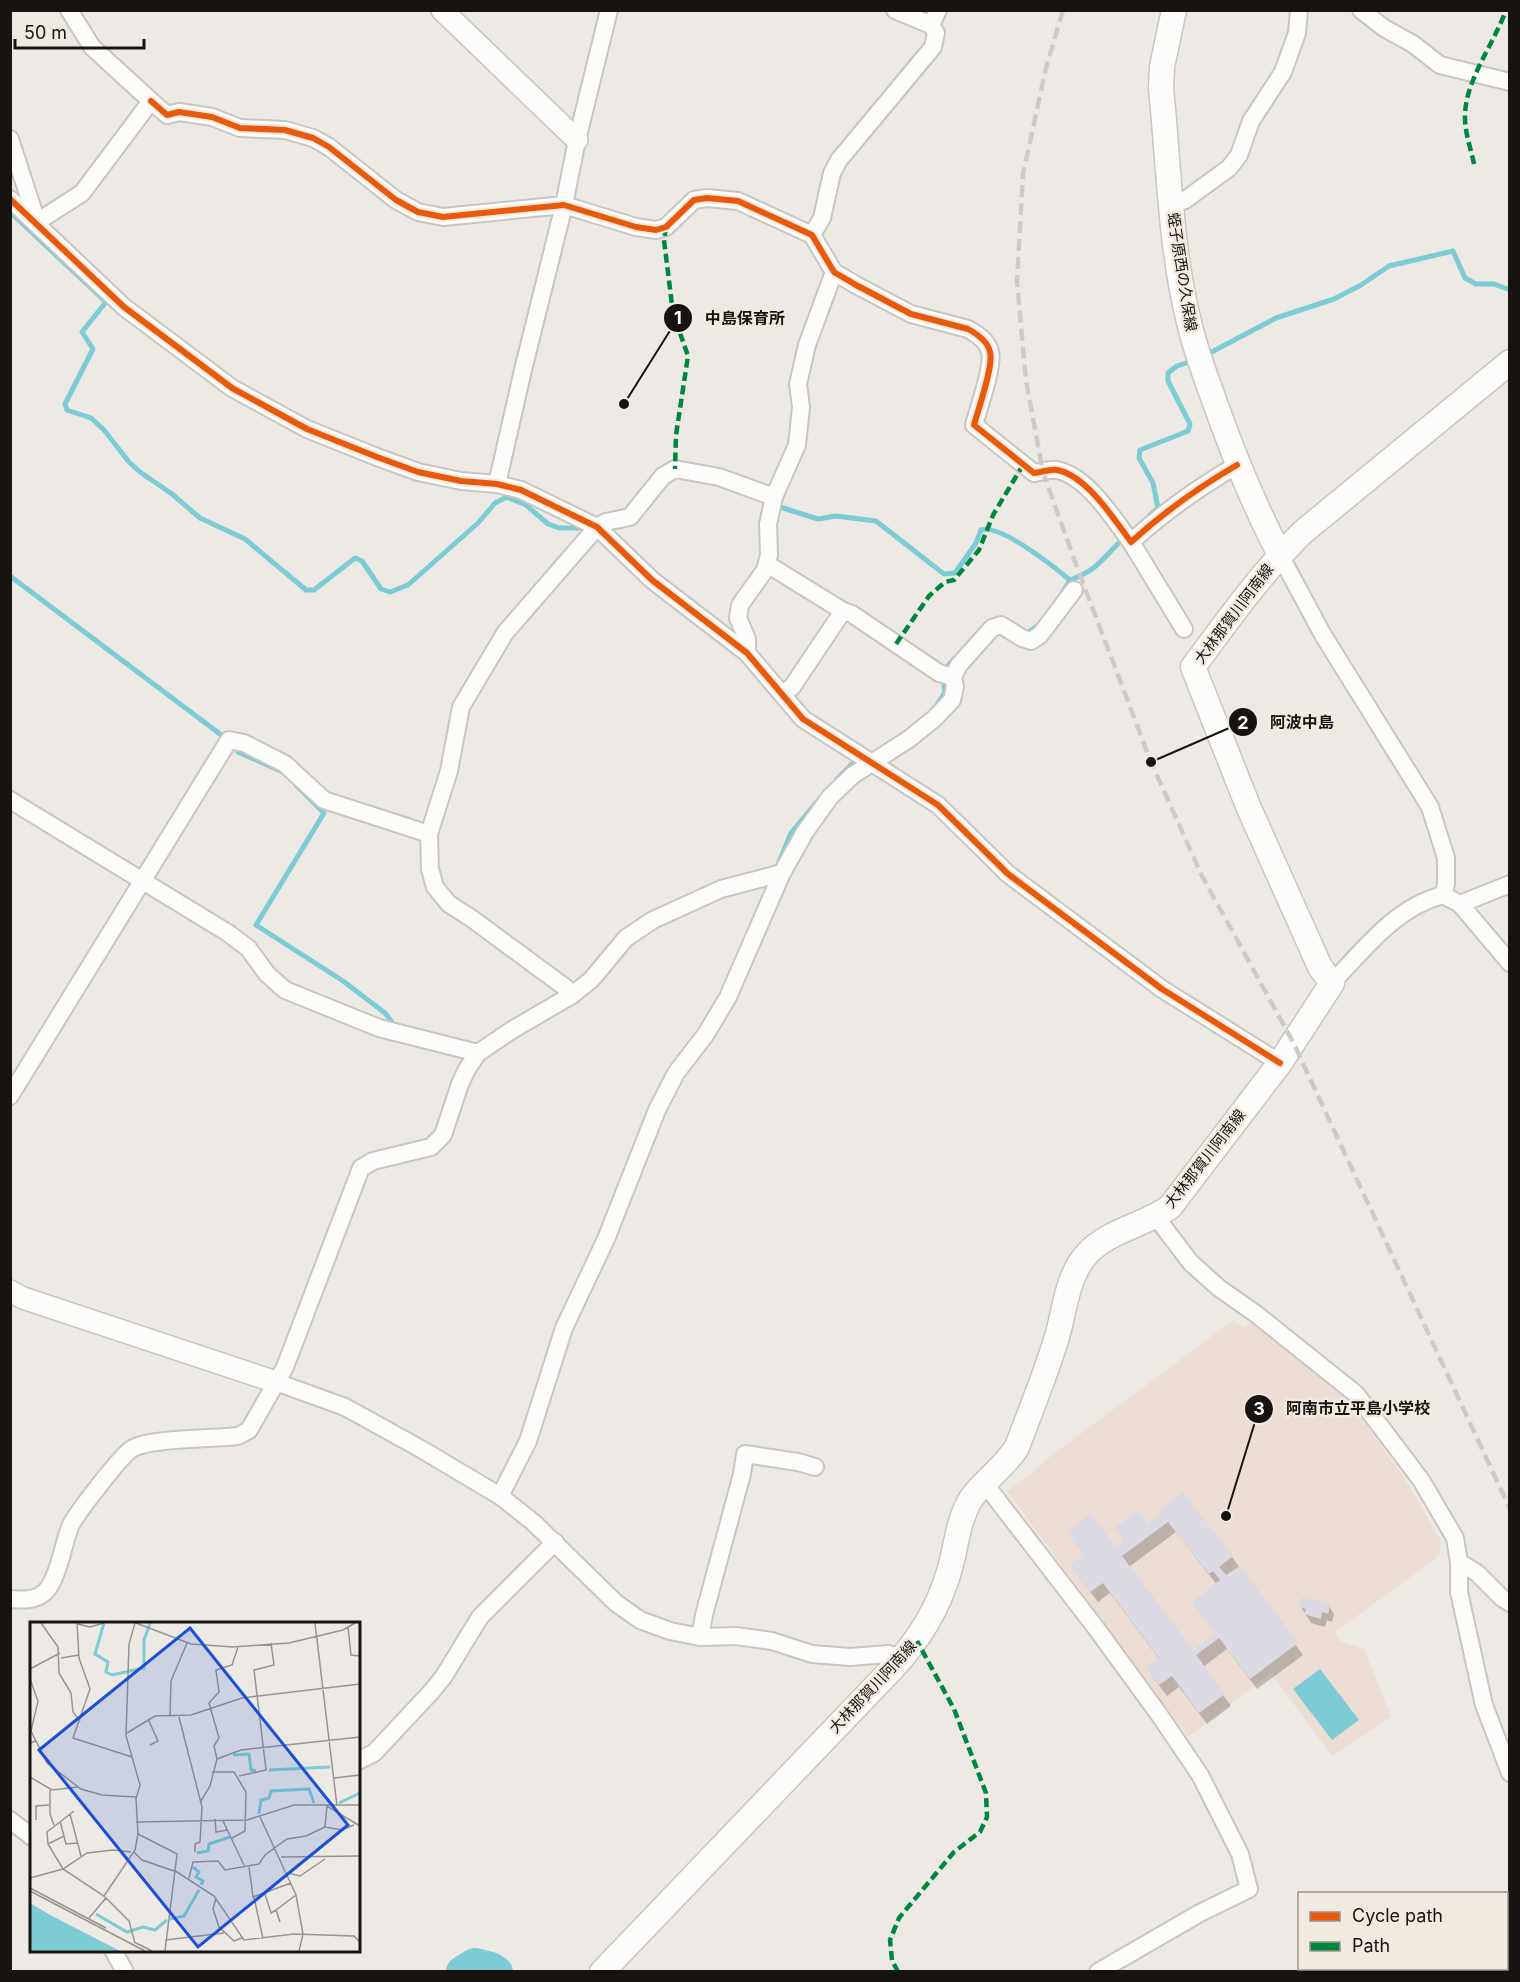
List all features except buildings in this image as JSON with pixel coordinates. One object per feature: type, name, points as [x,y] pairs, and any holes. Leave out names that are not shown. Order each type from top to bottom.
[{"type":"main road","name":"蛭子原西の久保線","points":[[1174,10],[1162,67],[1161,88],[1173,226],[1188,322],[1237,465],[1280,555]]},
{"type":"main road","name":"大林那賀川阿南線","points":[[602,1971],[903,1658],[931,1620],[948,1575],[962,1520],[971,1500],[1010,1459],[1017,1447],[1057,1338],[1072,1282],[1086,1255],[1110,1236],[1156,1217],[1170,1207],[1280,1064],[1332,982],[1320,967],[1248,806],[1193,667],[1253,587],[1303,532],[1509,362]]},
{"type":"street","points":[[69,10],[92,47],[167,115],[179,111],[212,117],[240,128],[285,130],[313,138],[329,147],[396,200],[418,212],[443,217],[564,205],[636,227],[656,230],[666,227],[694,200],[707,198],[738,201],[812,235],[834,272],[911,314],[968,329],[987,344],[991,354],[990,366],[974,425],[1034,473],[1054,469],[1071,474],[1093,493],[1128,538],[1184,629]]},
{"type":"street","points":[[442,10],[577,140]]},
{"type":"street","points":[[497,484],[609,10]]},
{"type":"street","points":[[812,235],[822,218],[832,173],[839,160],[933,47],[936,33],[934,18],[896,10]]},
{"type":"street","points":[[1171,205],[1185,200],[1229,168],[1239,155],[1251,121],[1283,72],[1297,33],[1299,10]]},
{"type":"street","points":[[1361,10],[1384,28],[1413,44],[1440,64],[1509,82]]},
{"type":"street","points":[[37,222],[82,193],[152,101]]},
{"type":"street","points":[[10,139],[37,222]]},
{"type":"street","points":[[10,199],[37,222],[123,307],[232,388],[307,429],[408,468],[461,481],[497,484],[521,490],[597,527],[652,580],[747,653],[803,719],[938,805],[1008,874],[1162,989],[1280,1064]]},
{"type":"street","points":[[747,653],[747,639],[738,618],[740,604],[767,564],[770,555],[768,524],[774,497],[797,446],[801,407],[798,384],[807,345],[834,272]]},
{"type":"street","points":[[1128,538],[1208,482],[1237,465]]},
{"type":"street","points":[[569,992],[449,904],[435,887],[430,869],[429,834],[449,771],[461,707],[505,633],[597,527],[606,522],[630,517],[663,476],[675,470],[719,477],[774,497]]},
{"type":"street","points":[[1280,555],[1323,635],[1430,807],[1446,858],[1446,884],[1443,895]]},
{"type":"street","points":[[500,1496],[528,1441],[564,1328],[606,1239],[657,1110],[676,1073],[706,1034],[728,997],[782,873],[805,832],[830,797],[853,775],[909,739],[936,718],[952,700],[955,687],[947,675],[852,614],[843,611],[767,564]]},
{"type":"street","points":[[947,675],[992,628],[1001,625],[1022,638],[1031,640],[1040,635],[1074,590]]},
{"type":"street","points":[[782,694],[792,687],[843,611]]},
{"type":"street","points":[[10,1096],[229,740],[244,743],[285,764],[324,800],[429,834]]},
{"type":"street","points":[[10,800],[228,933],[248,948],[267,974],[285,990],[378,1028],[395,1030],[478,1053]]},
{"type":"street","points":[[10,1599],[28,1601],[44,1593],[51,1583],[71,1524],[80,1508],[131,1449],[148,1443],[238,1436],[249,1430],[285,1367],[361,1168],[373,1161],[431,1148],[443,1135],[463,1076],[478,1053],[569,992],[591,980],[626,938],[653,920],[721,889],[782,873]]},
{"type":"street","points":[[1460,904],[1509,884]]},
{"type":"street","points":[[1332,982],[1393,920],[1429,898],[1443,895],[1460,904],[1509,963]]},
{"type":"street","points":[[1156,1217],[1191,1263],[1219,1288],[1256,1314],[1356,1395],[1421,1480],[1455,1538],[1459,1562],[1459,1592],[1484,1705],[1509,1773]]},
{"type":"street","points":[[10,1291],[23,1298],[345,1407],[500,1496],[555,1542],[616,1603],[640,1620],[670,1631],[700,1637],[736,1635],[772,1641],[812,1654],[850,1657],[888,1654],[903,1658]]},
{"type":"street","points":[[700,1637],[742,1474],[745,1454],[798,1461],[816,1467]]},
{"type":"street","points":[[985,1484],[1096,1628],[1200,1775],[1240,1854],[1249,1889],[1200,1913],[1122,1965],[1098,1971]]},
{"type":"street","points":[[360,1760],[374,1753],[432,1691],[444,1676],[480,1617],[555,1542]]},
{"type":"street","points":[[1459,1562],[1478,1573],[1509,1603]]},
{"type":"street","points":[[10,1820],[30,1835]]},
{"type":"street","points":[[114,1952],[125,1971]]},
{"type":"shaded area","points":[[1233,1320],[1244,1329],[1251,1321],[1350,1403],[1405,1479],[1441,1541],[1439,1556],[1335,1632],[1339,1641],[1364,1649],[1391,1717],[1332,1756],[1271,1673],[1188,1737],[1007,1491]]},
{"type":"water","points":[[1320,1669],[1359,1720],[1332,1740],[1293,1689]]},
{"type":"waterway","points":[[10,212],[106,302],[82,332],[93,349],[65,404],[67,410],[91,418],[140,472],[172,494],[200,518],[245,539],[306,590],[314,590],[355,558],[362,561],[381,589],[390,592],[408,585],[478,523],[495,503],[507,497],[526,505],[548,524],[559,528],[579,528]]},
{"type":"waterway","points":[[1208,354],[1276,318],[1334,299],[1361,285],[1389,266],[1453,251],[1465,278],[1476,284],[1494,284],[1510,290]]},
{"type":"waterway","points":[[1149,516],[1158,508],[1153,483],[1139,458],[1140,450],[1188,431],[1190,424],[1168,381],[1168,373],[1177,366],[1192,361]]},
{"type":"waterway","points":[[780,507],[818,519],[836,516],[876,521],[944,574],[955,573],[976,543],[981,530],[990,530],[1001,533],[1027,548],[1070,580]]},
{"type":"waterway","points":[[1061,595],[1070,580],[1088,572],[1124,538]]},
{"type":"waterway","points":[[10,576],[220,734]]},
{"type":"waterway","points":[[1023,631],[1027,633],[1040,624]]},
{"type":"waterway","points":[[937,705],[945,692],[943,678],[946,668],[955,658]]},
{"type":"waterway","points":[[238,752],[283,772]]},
{"type":"waterway","points":[[837,779],[853,763]]},
{"type":"waterway","points":[[296,785],[324,813],[256,925],[343,981],[385,1013],[394,1025],[397,1025]]},
{"type":"waterway","points":[[777,867],[791,833],[821,797]]},
{"type":"waterway","points":[[462,1972],[475,1964],[497,1972]]},
{"type":"railway","points":[[1063,10],[1046,68],[1023,174],[1017,281],[1026,381],[1043,472],[1151,762],[1202,876],[1293,1042],[1510,1509]]},
{"type":"marked path","points":[[1474,164],[1466,129],[1466,104],[1474,77],[1506,10]]},
{"type":"marked path","points":[[666,227],[664,240],[673,313],[688,356],[676,435],[675,469]]},
{"type":"marked path","points":[[896,644],[929,596],[945,582],[954,580],[979,550],[993,515],[1023,465]]},
{"type":"marked path","points":[[898,1972],[892,1960],[890,1940],[899,1918],[954,1852],[980,1832],[987,1817],[986,1793],[954,1709],[917,1641]]},
{"type":"cycle path","points":[[151,101],[167,115],[179,112],[212,117],[240,128],[285,130],[313,138],[329,147],[396,200],[418,212],[443,217],[564,205],[636,227],[656,230],[666,227],[694,200],[707,198],[738,201],[812,235],[834,272],[856,285],[911,314],[968,329],[982,338],[989,348],[991,358],[974,425],[1034,473],[1057,470],[1079,480],[1108,510],[1131,542],[1182,500],[1237,465]]},
{"type":"cycle path","points":[[10,199],[124,307],[232,388],[307,429],[377,457],[418,472],[521,490],[597,527],[652,580],[747,653],[803,719],[938,805],[1008,874],[1162,989],[1280,1063]]},
{"type":"place","name":"中島保育所","points":[[624,404]]},
{"type":"place","name":"阿波中島","points":[[1151,762]]},
{"type":"place","name":"阿南市立平島小学校","points":[[1226,1516]]}]
